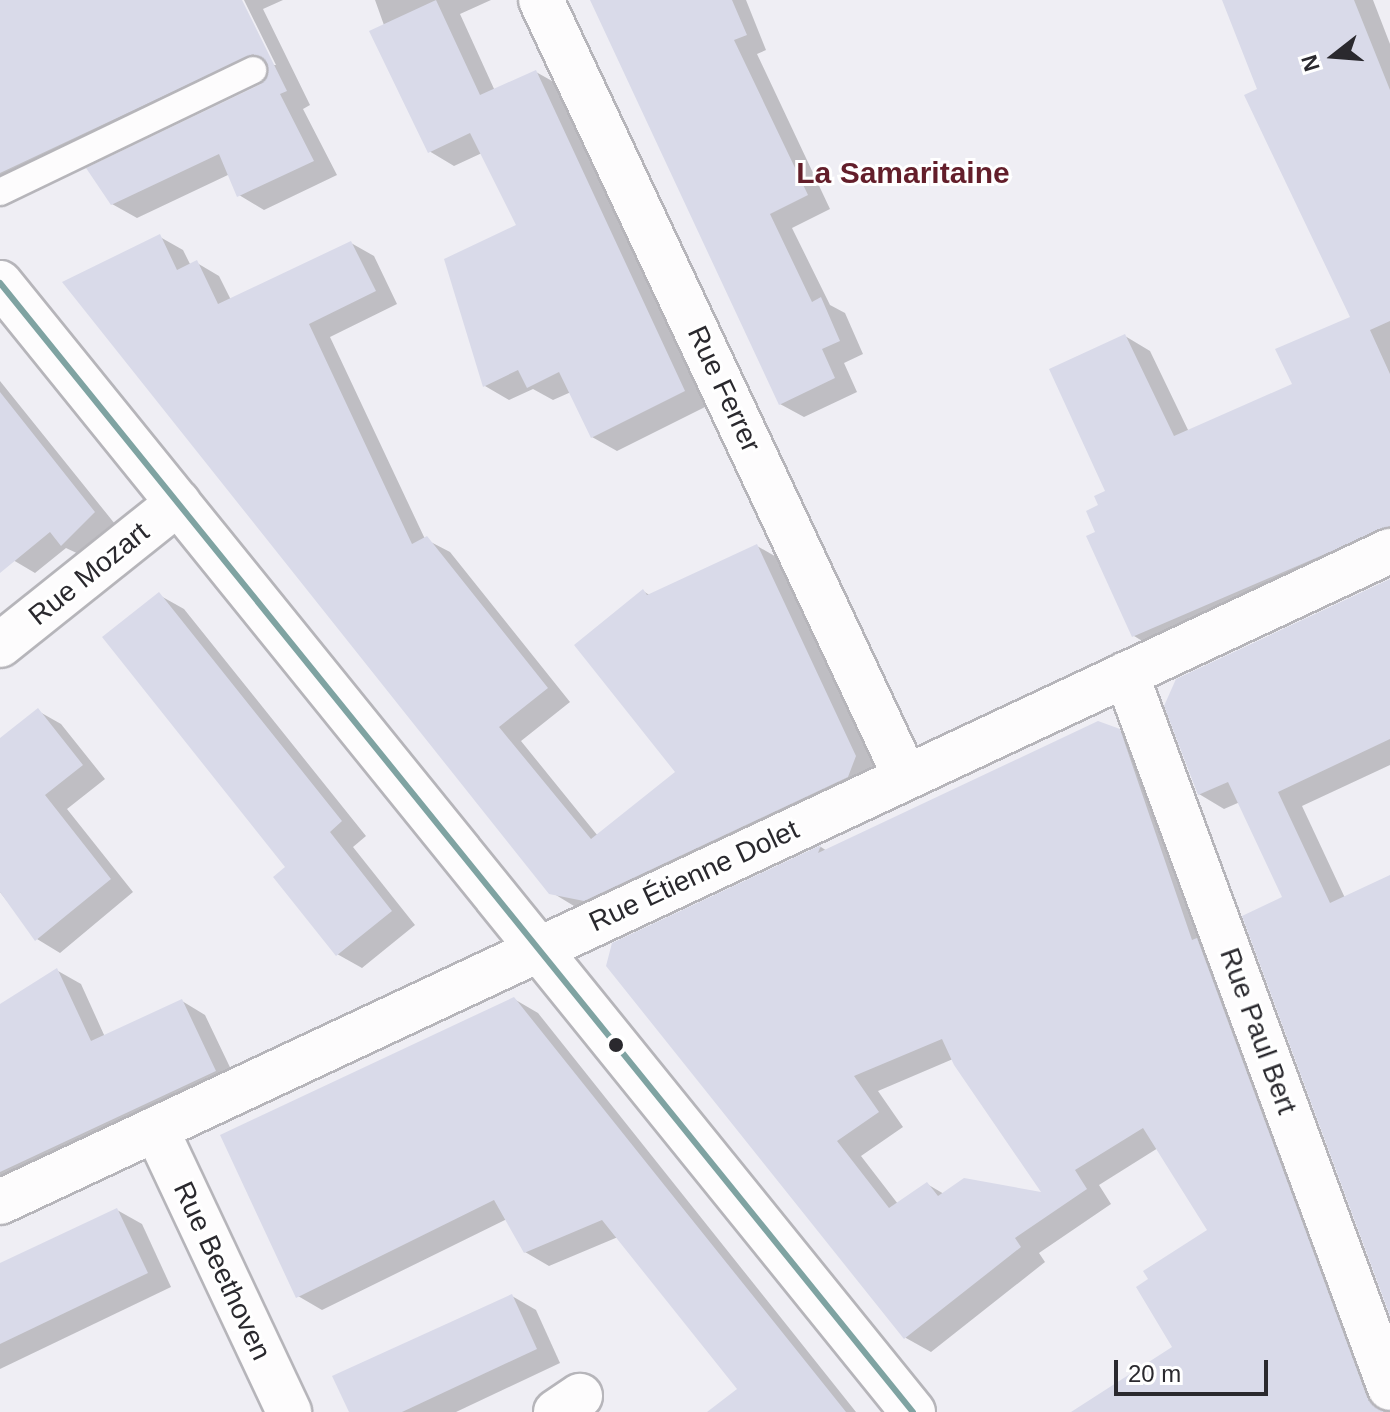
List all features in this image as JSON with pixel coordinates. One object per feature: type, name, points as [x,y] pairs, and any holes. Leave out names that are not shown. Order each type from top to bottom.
[{"type":"street","name":"Rue Ferrer","points":[[541,0],[906,778]]},
{"type":"street","points":[[0,283],[913,1412]]},
{"type":"street","name":"Rue Mozart","points":[[0,645],[178,503]]},
{"type":"street","name":"Rue Étienne Dolet","points":[[0,1202],[1390,551]]},
{"type":"street","name":"Rue Paul Bert","points":[[1126,674],[1390,1388]]},
{"type":"street","name":"Rue Beethoven","points":[[156,1129],[289,1412]]},
{"type":"lane","points":[[0,192],[253,70]]},
{"type":"building","points":[[0,0],[242,0],[287,91],[280,94],[314,161],[237,197],[219,154],[111,205],[86,168],[261,84],[268,64],[253,54],[0,173]]},
{"type":"building","points":[[436,0],[480,95],[536,70],[685,391],[591,438],[559,372],[527,388],[518,370],[483,387],[444,259],[516,225],[470,133],[428,153],[369,31]]},
{"type":"building","points":[[590,0],[732,0],[747,35],[734,40],[808,195],[770,214],[812,302],[821,297],[840,341],[822,349],[835,378],[779,405]]},
{"type":"building","points":[[1222,0],[1354,0],[1390,90],[1390,321],[1370,330],[1390,374],[1390,526],[1132,637],[1086,536],[1095,532],[1086,511],[1098,505],[1094,496],[1105,491],[1049,369],[1125,334],[1174,436],[1292,384],[1275,349],[1350,317],[1244,95],[1257,89]]},
{"type":"building","points":[[160,234],[177,270],[197,260],[218,304],[351,241],[376,291],[309,324],[412,544],[427,536],[548,688],[499,727],[591,839],[675,772],[574,645],[643,589],[647,595],[757,544],[856,756],[848,777],[584,901],[549,894],[62,282]]},
{"type":"building","points":[[0,392],[95,512],[61,546],[50,532],[0,573]]},
{"type":"building","points":[[1390,579],[1390,739],[1278,792],[1330,903],[1390,875],[1390,1316],[1242,916],[1282,897],[1228,782],[1198,795],[1164,706],[1176,679]]},
{"type":"building","points":[[159,592],[342,821],[330,832],[392,911],[336,956],[273,877],[285,867],[102,637]]},
{"type":"building","points":[[38,708],[83,765],[45,795],[111,879],[35,941],[0,892],[0,738]]},
{"type":"building","points":[[1098,721],[1120,729],[1192,940],[1197,938],[1367,1397],[1384,1412],[1071,1412],[1172,1347],[1136,1287],[1148,1279],[1143,1271],[1207,1230],[1143,1128],[1075,1170],[1087,1189],[1015,1238],[1021,1247],[904,1339],[606,966],[612,943],[821,845],[818,853]],"holes":[[[942,1039],[954,1065],[1041,1192],[964,1178],[938,1196],[927,1182],[889,1208],[837,1141],[879,1112],[854,1076]]]},
{"type":"building","points":[[57,968],[91,1041],[182,999],[216,1071],[0,1172],[0,1004]]},
{"type":"building","points":[[514,997],[846,1412],[707,1412],[737,1389],[602,1220],[524,1253],[494,1200],[296,1298],[220,1135]]},
{"type":"building","points":[[117,1208],[148,1273],[0,1344],[0,1263]]},
{"type":"building","points":[[512,1294],[537,1349],[402,1412],[349,1412],[332,1376]]},
{"type":"transit line","points":[[0,283],[913,1412]]},
{"type":"district","name":"La Samaritaine","points":[[903,173]]}]
